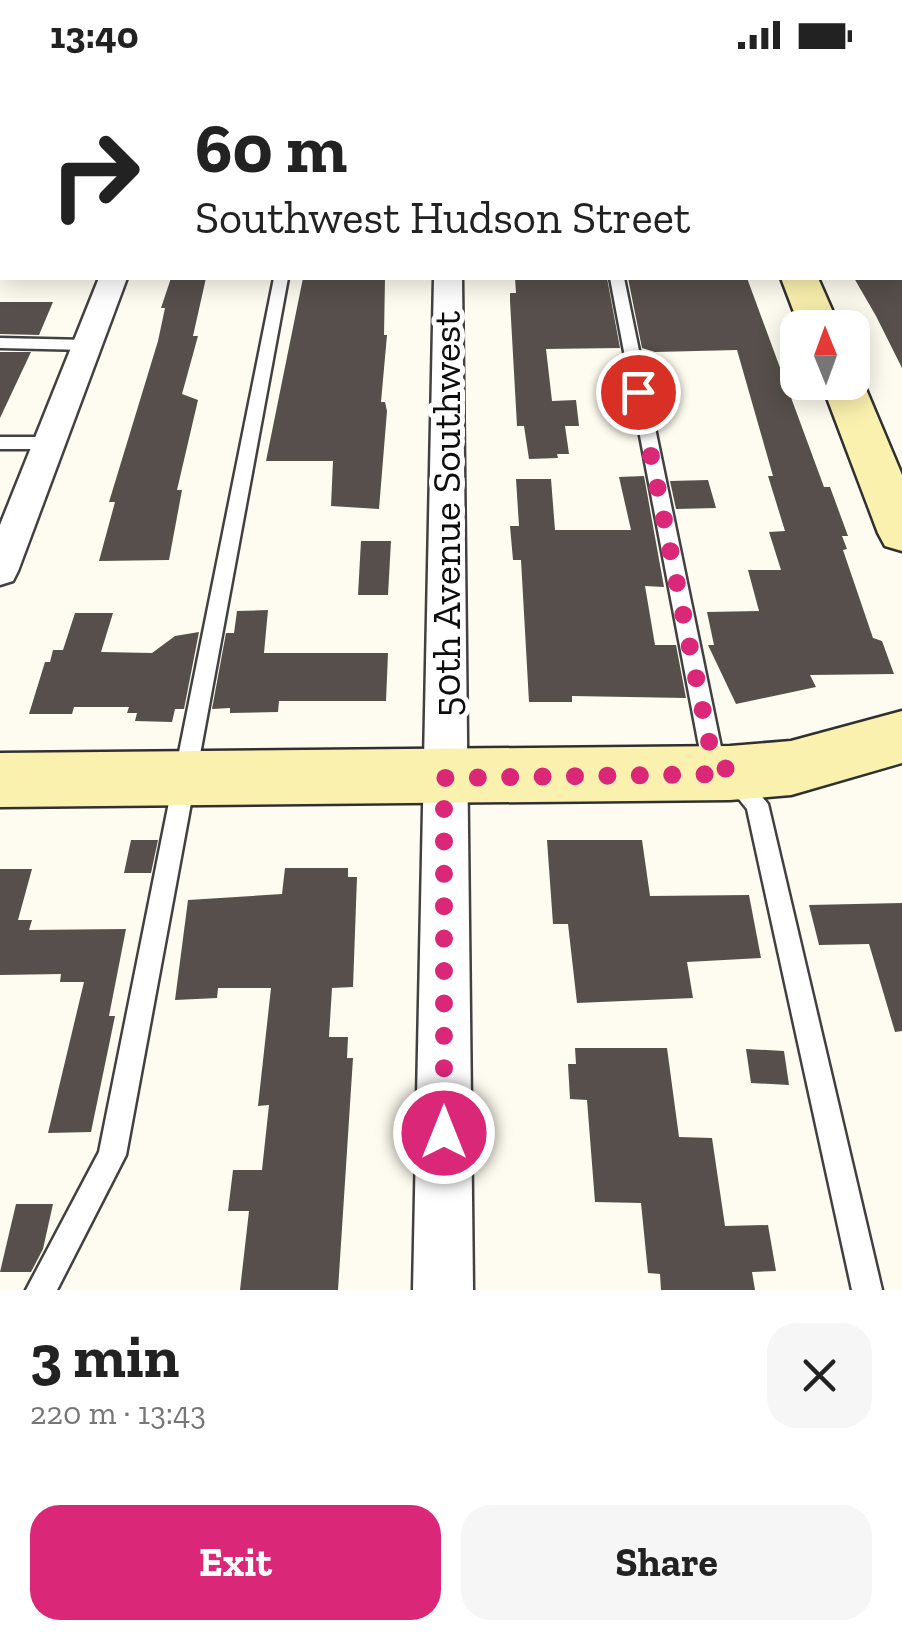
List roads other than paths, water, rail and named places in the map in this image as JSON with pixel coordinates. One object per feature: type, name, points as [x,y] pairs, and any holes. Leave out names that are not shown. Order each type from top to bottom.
[{"type":"street","points":[[0,571],[113,280]]},
{"type":"street","name":"50th Avenue Southwest","points":[[443,1290],[448,280]]},
{"type":"street","points":[[801,280],[813,310]]},
{"type":"street","points":[[849,400],[902,533]]},
{"type":"street","points":[[0,780],[730,774],[791,768],[902,737]]},
{"type":"lane","points":[[41,1290],[112,1155],[280,280]]},
{"type":"lane","points":[[618,280],[711,751],[757,804],[867,1290]]},
{"type":"lane","points":[[0,343],[87,345]]},
{"type":"lane","points":[[0,443],[50,443]]}]
